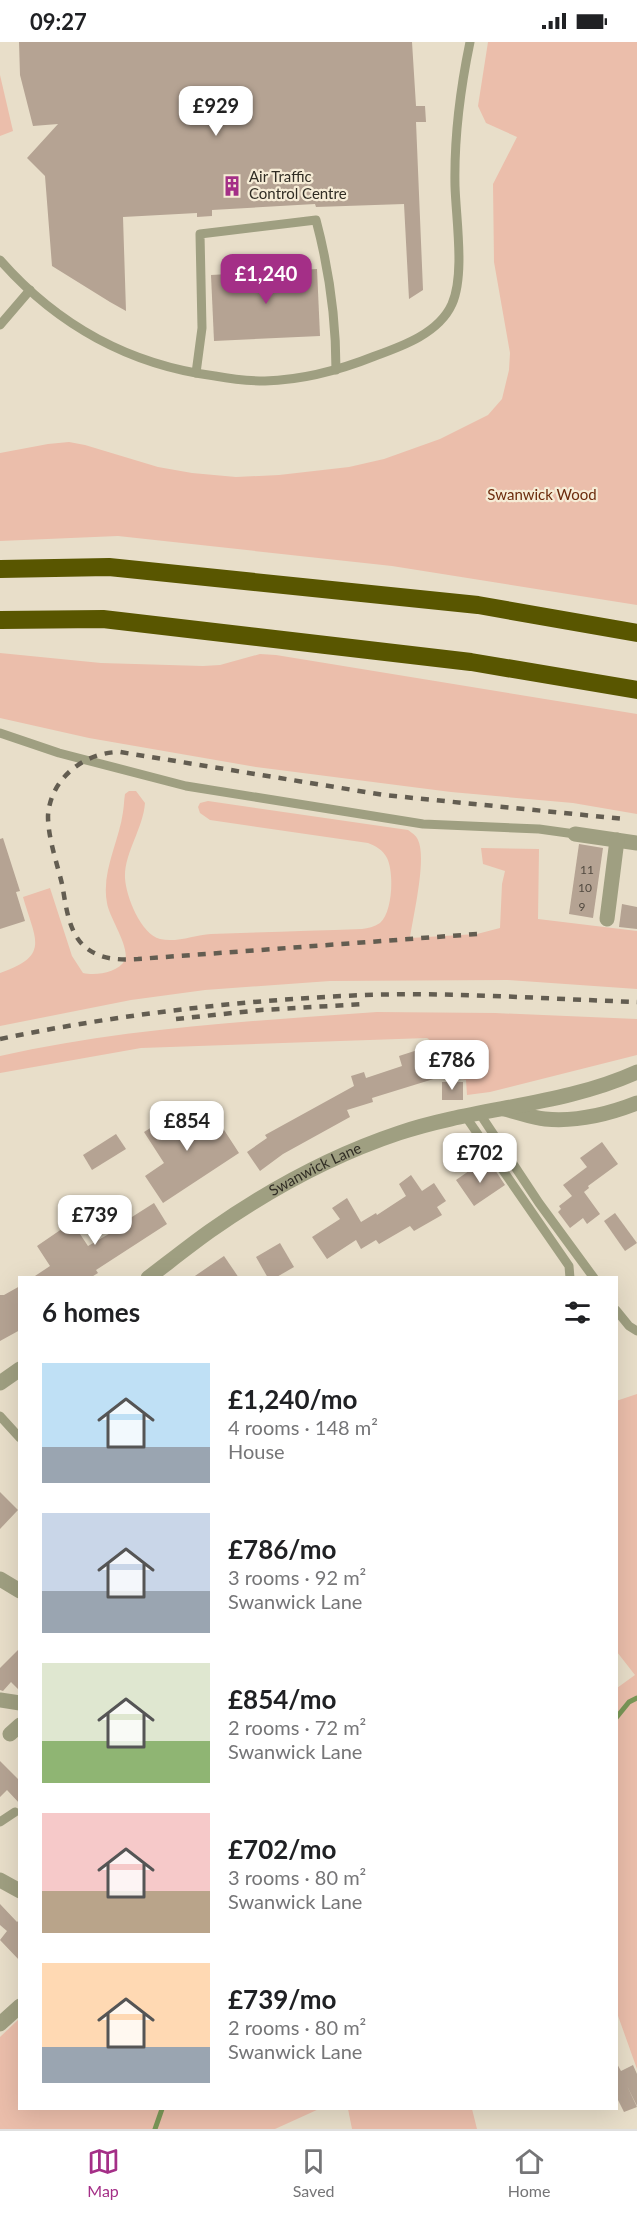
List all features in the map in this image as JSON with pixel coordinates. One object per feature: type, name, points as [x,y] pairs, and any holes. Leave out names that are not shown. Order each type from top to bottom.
[{"type":"highway","points":[[0,569],[109,567],[478,605],[637,633]]},
{"type":"highway","points":[[0,620],[103,619],[471,662],[637,690]]},
{"type":"street","points":[[575,834],[637,843]]},
{"type":"street","points":[[607,919],[617,840]]},
{"type":"street","name":"Swanwick Lane","points":[[151,1276],[210,1231],[294,1180],[345,1155],[399,1133],[573,1094],[616,1082],[637,1072]]},
{"type":"street","name":"Swanwick Lane","points":[[504,1109],[545,1119],[579,1118],[616,1111],[637,1103]]},
{"type":"street","points":[[0,1383],[18,1370]]},
{"type":"street","points":[[0,1579],[18,1590]]},
{"type":"street","points":[[0,1700],[18,1703]]},
{"type":"street","points":[[0,1880],[18,1890]]},
{"type":"street","points":[[0,2024],[18,2008]]},
{"type":"lane","points":[[0,260],[63,319],[110,346],[158,365],[196,374],[264,381],[296,378],[378,356],[415,339],[440,321],[452,304],[458,280],[455,187],[457,118],[470,42]]},
{"type":"lane","points":[[196,374],[202,328],[200,234],[316,220],[326,258],[336,341],[336,369]]},
{"type":"lane","points":[[0,325],[30,290]]},
{"type":"lane","points":[[0,733],[59,753],[186,786],[423,824],[539,829],[575,834]]},
{"type":"lane","points":[[473,1115],[569,1266],[570,1276]]},
{"type":"lane","points":[[473,1115],[593,1276]]},
{"type":"lane","points":[[618,1312],[637,1332]]},
{"type":"lane","points":[[0,1416],[18,1435]]},
{"type":"lane","points":[[0,1822],[15,1812]]},
{"type":"green space","name":"Swanwick Wood","points":[[488,42],[637,42],[637,605],[392,566],[118,536],[0,541],[0,453],[69,442],[158,467],[192,473],[236,477],[279,475],[349,467],[384,459],[440,439],[488,415],[502,399],[509,370],[510,353],[494,262],[493,184],[517,137],[486,123],[478,106]]},
{"type":"green space","points":[[0,75],[13,131],[0,136]]},
{"type":"green space","points":[[0,653],[101,663],[203,666],[220,665],[260,654],[276,655],[637,714],[637,814],[573,803],[451,792],[256,767],[89,738],[0,718]]},
{"type":"green space","points":[[129,791],[136,791],[145,803],[144,813],[127,859],[126,886],[141,923],[153,936],[160,939],[179,939],[211,934],[362,929],[380,923],[388,910],[391,873],[387,858],[376,847],[368,843],[210,820],[200,813],[198,807],[200,803],[208,801],[408,830],[418,840],[421,860],[410,938],[477,934],[500,928],[502,884],[505,871],[483,864],[481,848],[539,849],[538,919],[637,931],[637,989],[508,980],[330,981],[205,990],[131,1000],[0,1026],[0,973],[27,960],[35,944],[23,897],[50,888],[72,956],[83,973],[112,971],[125,960],[125,948],[107,903],[106,880],[121,823],[125,794]]},
{"type":"green space","points":[[377,1012],[495,1013],[637,1019],[637,1055],[490,1092],[467,1095],[466,1080],[457,1078],[453,1066],[448,1065],[439,1047],[427,1038],[141,1048],[0,1073],[0,1056],[47,1046],[188,1027]]},
{"type":"green space","points":[[637,1394],[637,2069],[618,2016],[618,1687],[635,1675],[618,1653],[618,1400]]},
{"type":"green space","points":[[18,2020],[18,2110],[317,2110],[275,2129],[0,2129],[0,2037]]},
{"type":"green space","points":[[348,2110],[472,2110],[477,2129],[352,2129]]},
{"type":"building","name":"Air Traffic Control Centre","points":[[19,42],[412,42],[416,106],[425,106],[426,122],[416,122],[423,290],[409,299],[404,204],[316,207],[315,204],[212,210],[212,216],[197,217],[197,213],[123,217],[126,311],[110,302],[52,266],[45,176],[27,158],[58,124],[33,126],[20,75]]},
{"type":"building","points":[[317,269],[320,336],[214,341],[211,275]]},
{"type":"building","points":[[3,838],[20,891],[16,892],[25,921],[0,929],[0,839]]},
{"type":"building","points":[[579,844],[603,848],[593,918],[569,914]]},
{"type":"building","points":[[622,904],[637,907],[637,929],[619,927]]},
{"type":"building","points":[[430,1046],[440,1077],[372,1098],[373,1102],[347,1110],[350,1117],[283,1154],[260,1171],[247,1152],[267,1138],[265,1135],[354,1086],[351,1076],[364,1072],[366,1078],[402,1066],[399,1056]]},
{"type":"building","points":[[442,1082],[463,1082],[463,1100],[442,1100]]},
{"type":"building","points":[[179,1110],[182,1117],[191,1111],[199,1123],[213,1113],[239,1153],[163,1203],[145,1176],[164,1163],[144,1132]]},
{"type":"building","points":[[116,1134],[126,1149],[92,1170],[83,1155]]},
{"type":"building","points":[[602,1142],[618,1164],[588,1186],[589,1188],[584,1192],[600,1214],[587,1224],[583,1218],[570,1228],[558,1212],[561,1209],[559,1206],[572,1196],[563,1185],[587,1167],[580,1158]]},
{"type":"building","points":[[476,1166],[482,1175],[493,1167],[505,1185],[474,1206],[456,1180]]},
{"type":"building","points":[[411,1175],[422,1191],[434,1183],[446,1201],[437,1207],[442,1215],[414,1231],[410,1226],[379,1244],[376,1240],[361,1249],[356,1240],[327,1259],[312,1237],[340,1219],[332,1208],[347,1198],[361,1222],[376,1213],[377,1215],[406,1196],[399,1184]]},
{"type":"building","points":[[154,1203],[167,1224],[96,1270],[98,1273],[93,1276],[35,1276],[50,1266],[37,1246],[72,1222],[88,1246],[114,1231],[113,1229]]},
{"type":"building","points":[[615,1213],[637,1243],[625,1251],[604,1221]]},
{"type":"building","points":[[280,1243],[294,1267],[278,1276],[267,1276],[256,1257]]},
{"type":"building","points":[[224,1256],[238,1276],[195,1276]]},
{"type":"building","points":[[18,1287],[18,1331],[0,1341],[0,1295]]},
{"type":"building","points":[[0,1492],[18,1510],[0,1529]]},
{"type":"building","points":[[18,1650],[18,1689],[11,1682],[3,1691],[0,1690],[0,1668]]},
{"type":"building","points":[[0,1761],[18,1779],[18,1802],[7,1790],[0,1797]]},
{"type":"building","points":[[0,1904],[18,1921],[18,1959],[0,1940],[7,1931],[0,1925]]},
{"type":"building","points":[[633,2065],[637,2074],[637,2106],[627,2086],[637,2107],[624,2112],[618,2100],[618,2066],[621,2071]]},
{"type":"waterway","points":[[618,1716],[629,1702],[637,1698]]},
{"type":"waterway","points":[[155,2129],[162,2110]]},
{"type":"railway","points":[[477,934],[138,959],[104,957],[85,947],[71,926],[49,833],[50,803],[55,790],[71,770],[94,757],[120,752],[384,795],[624,819]]},
{"type":"railway","points":[[0,1039],[90,1022],[181,1009],[319,997],[433,994],[637,1002]]},
{"type":"railway","points":[[176,1019],[261,1010],[364,1004]]},
{"type":"place","name":"Air Traffic Control Centre","points":[[232,186]]}]
